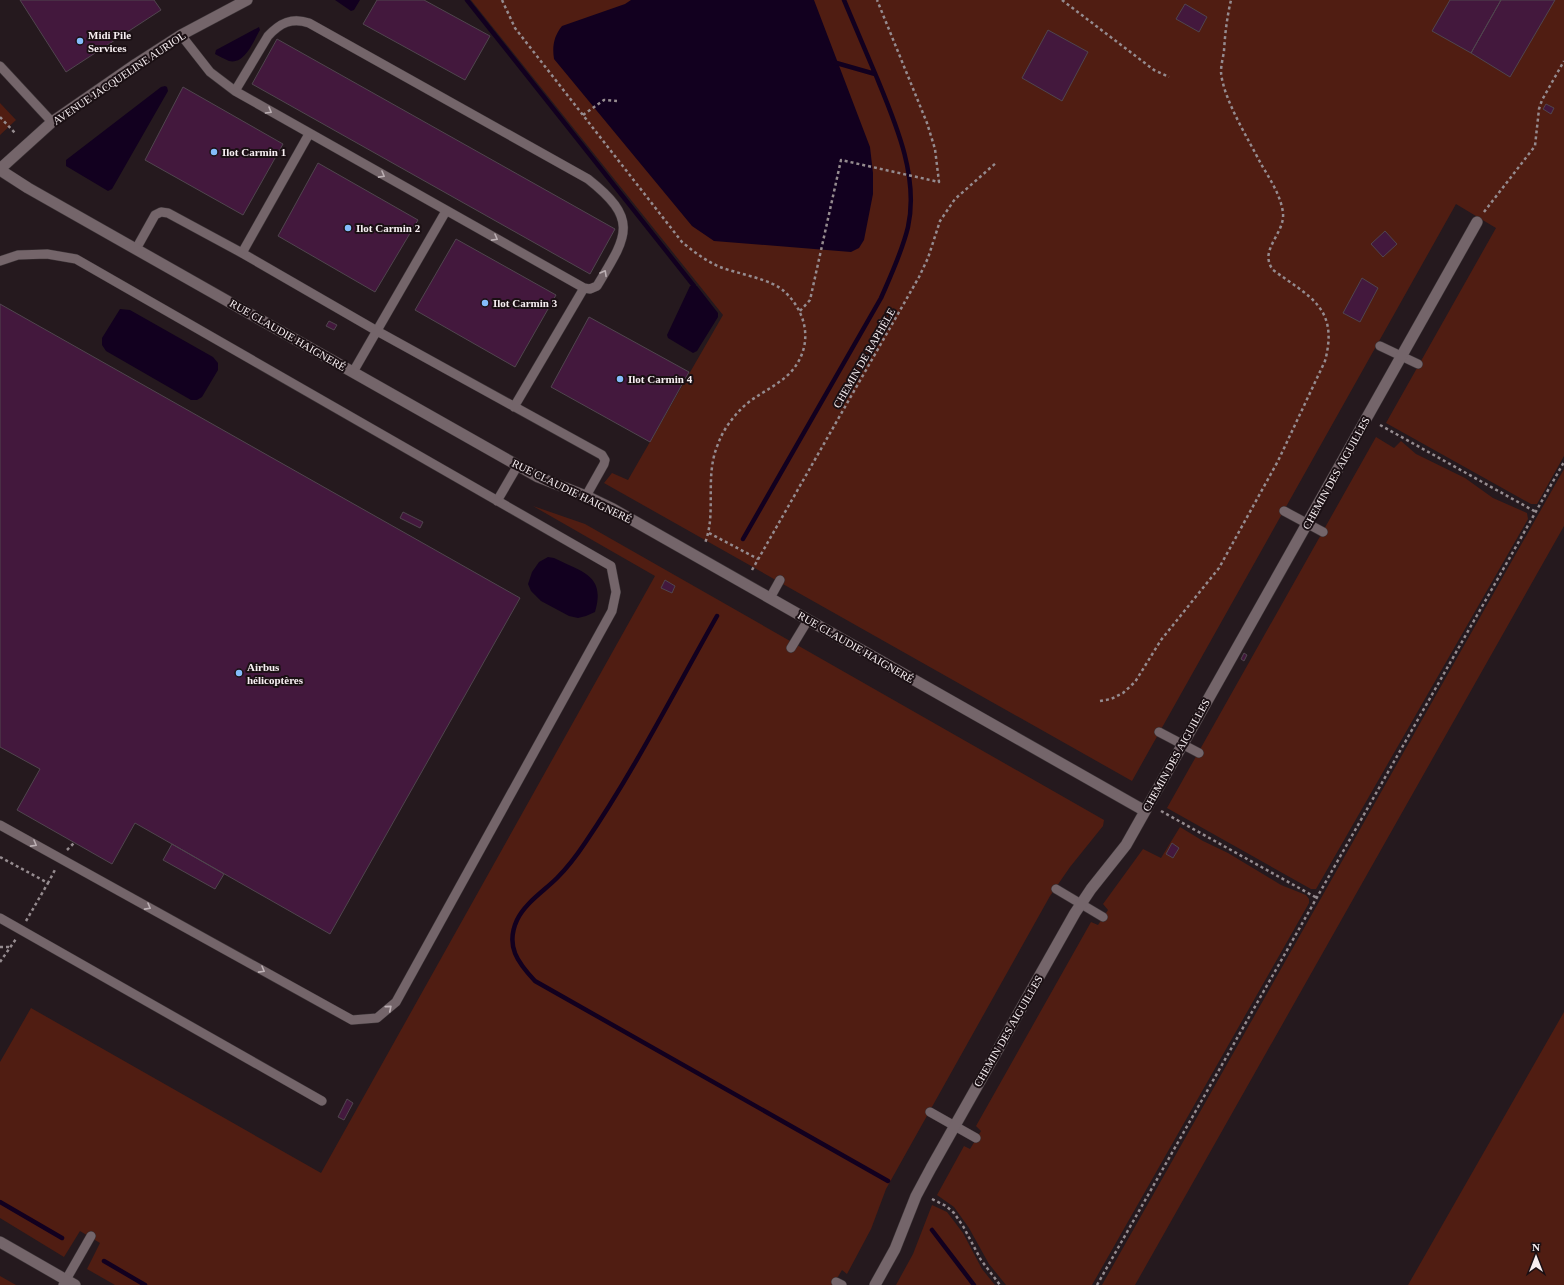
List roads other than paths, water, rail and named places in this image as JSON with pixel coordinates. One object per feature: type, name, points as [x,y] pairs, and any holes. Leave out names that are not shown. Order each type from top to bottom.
[{"type":"street","name":"AVENUE JACQUELINE AURIOL","points":[[0,169],[52,122],[136,64],[181,36],[247,0]]},
{"type":"street","name":"RUE CLAUDIE HAIGNERÉ","points":[[0,169],[28,188],[538,477],[586,496],[613,509],[1145,811]]},
{"type":"street","name":"CHEMIN DES AIGUILLES","points":[[875,1285],[895,1249],[916,1196],[955,1126],[1081,904],[1126,845],[1477,222]]},
{"type":"street","points":[[0,1242],[68,1283]]},
{"type":"lane","points":[[181,36],[210,72],[235,92],[584,288],[590,289],[597,286],[622,242],[624,231],[623,220],[618,209],[606,193],[588,179],[302,20],[291,20],[282,23],[274,29],[268,36],[235,92]]},
{"type":"lane","points":[[0,66],[52,122]]},
{"type":"lane","points":[[242,253],[309,134]]},
{"type":"lane","points":[[353,372],[446,211]]},
{"type":"lane","points":[[136,249],[155,215],[161,212],[168,213],[242,253],[377,331],[602,455],[605,460],[604,464],[586,496]]},
{"type":"lane","points":[[0,261],[18,255],[47,254],[76,259],[611,566],[616,592],[612,611],[396,1002],[377,1018],[352,1020],[0,825]]},
{"type":"lane","points":[[514,407],[584,288]]},
{"type":"lane","points":[[1380,346],[1418,364]]},
{"type":"lane","points":[[496,501],[518,465]]},
{"type":"lane","points":[[1284,511],[1323,532]]},
{"type":"lane","points":[[770,598],[780,580]]},
{"type":"lane","points":[[791,648],[808,620]]},
{"type":"lane","points":[[1159,732],[1199,753]]},
{"type":"lane","points":[[1056,889],[1103,917]]},
{"type":"lane","points":[[0,918],[322,1101]]},
{"type":"lane","points":[[930,1112],[976,1138]]},
{"type":"lane","points":[[68,1283],[91,1236]]},
{"type":"waterway","points":[[467,0],[694,286]]},
{"type":"waterway","points":[[743,539],[881,298],[906,236],[908,227],[911,208],[908,170],[904,151],[877,78],[844,0]]},
{"type":"waterway","points":[[833,62],[875,74]]},
{"type":"waterway","points":[[717,616],[637,760],[603,816],[572,861],[561,874],[520,914],[512,938],[515,954],[523,968],[535,981],[888,1181]]},
{"type":"waterway","points":[[0,1202],[62,1238]]},
{"type":"waterway","points":[[932,1230],[974,1285]]},
{"type":"waterway","points":[[104,1261],[145,1285]]},
{"type":"place","name":"Midi Pile Services","points":[[80,41]]},
{"type":"place","name":"Ilot Carmin 1","points":[[214,152]]},
{"type":"place","name":"Ilot Carmin 2","points":[[348,228]]},
{"type":"place","name":"Ilot Carmin 3","points":[[485,303]]},
{"type":"place","name":"Ilot Carmin 4","points":[[620,379]]},
{"type":"place","name":"Airbus hélicoptères","points":[[239,673]]}]
